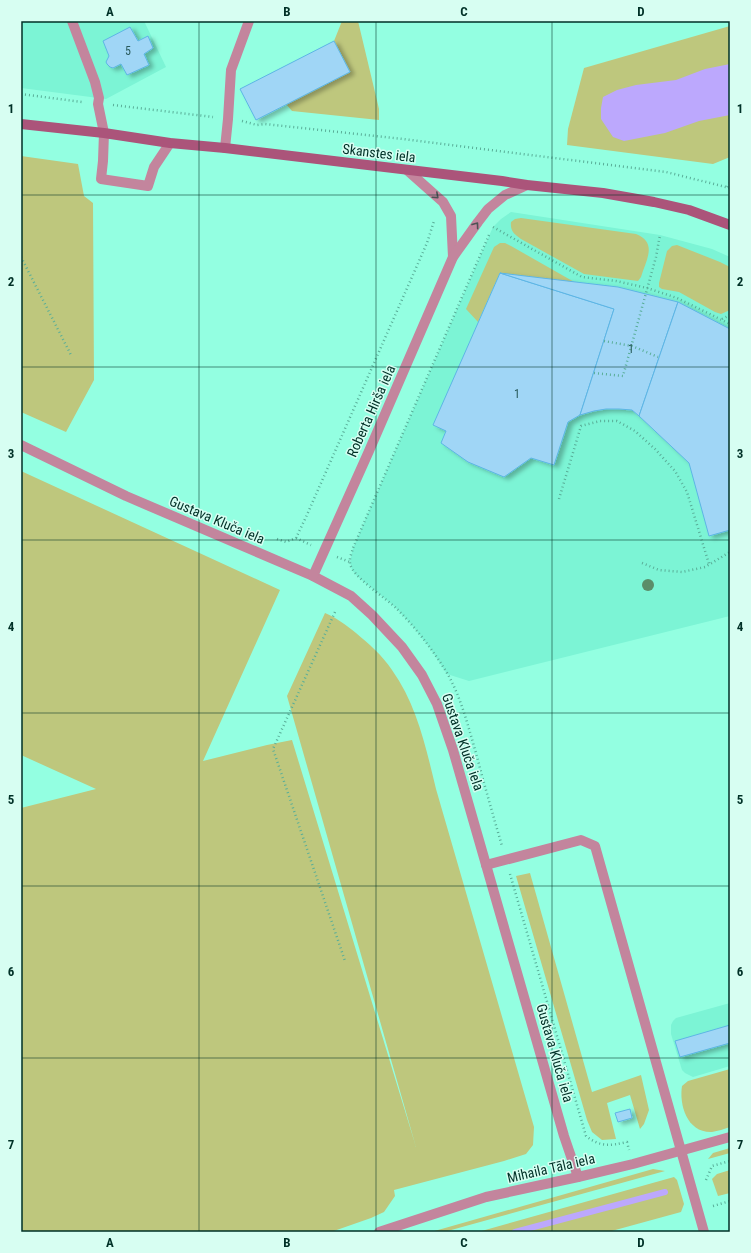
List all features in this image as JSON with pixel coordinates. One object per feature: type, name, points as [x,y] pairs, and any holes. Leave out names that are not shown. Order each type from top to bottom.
[{"type":"main road","name":"Skanstes iela","points":[[21,124],[104,133],[170,143],[225,148],[603,193],[689,210],[730,224]]},
{"type":"street","points":[[72,21],[96,82],[99,98],[98,104],[104,133],[101,178],[148,186],[154,167],[170,143]]},
{"type":"street","points":[[225,148],[231,70],[249,21]]},
{"type":"street","name":"Roberta Hirša iela","points":[[407,170],[443,202],[451,216],[454,257]]},
{"type":"street","name":"Roberta Hirša iela","points":[[313,576],[454,257],[488,210],[505,195],[527,185]]},
{"type":"street","name":"Gustava Kluča iela","points":[[21,445],[126,496],[313,576],[351,596],[402,647],[422,675],[437,704],[453,750],[564,1136],[578,1177]]},
{"type":"street","points":[[486,865],[581,840],[595,846],[704,1232]]},
{"type":"street","name":"Mihaila Tāla iela","points":[[380,1232],[486,1197],[633,1164],[730,1136]]},
{"type":"path","points":[[21,94],[247,121],[257,125],[265,124],[387,138],[666,172],[730,188]]},
{"type":"path","points":[[727,187],[730,183]]},
{"type":"path","points":[[277,539],[286,542],[296,538],[424,250],[435,220]]},
{"type":"path","points":[[497,223],[493,227],[353,548],[350,562],[352,570],[357,576],[394,606],[411,624],[430,648],[447,674],[458,697],[468,727],[586,1136],[593,1142],[601,1145],[613,1145],[627,1142],[633,1164]]},
{"type":"path","points":[[493,227],[582,277],[647,288],[677,298],[730,324]]},
{"type":"path","points":[[594,373],[623,376],[660,235]]},
{"type":"path","points":[[21,257],[71,355]]},
{"type":"path","points":[[721,320],[730,315]]},
{"type":"path","points":[[604,341],[632,346],[658,357]]},
{"type":"path","points":[[559,499],[582,426],[600,421],[617,421],[635,431],[656,449],[675,471],[687,492],[709,564]]},
{"type":"path","points":[[642,563],[659,570],[682,572],[705,567],[730,552]]},
{"type":"path","points":[[335,612],[273,749],[345,961]]},
{"type":"path","points":[[708,1186],[706,1179],[712,1166],[730,1161]]},
{"type":"path","points":[[711,1199],[713,1206],[730,1201]]},
{"type":"shaded area","points":[[21,21],[144,21],[166,67],[106,99],[21,88]]},
{"type":"shaded area","points":[[342,21],[358,21],[379,109],[379,120],[292,111],[286,104],[350,72],[334,41]]},
{"type":"shaded area","points":[[730,26],[730,157],[713,164],[567,145],[568,129],[584,68]]},
{"type":"shaded area","points":[[730,64],[730,115],[699,121],[665,133],[624,141],[613,137],[601,119],[603,97],[617,90],[636,85],[676,80],[705,69]]},
{"type":"shaded area","points":[[21,156],[78,164],[84,196],[93,203],[94,380],[66,432],[21,412]]},
{"type":"shaded area","points":[[511,212],[660,235],[712,249],[730,257],[730,616],[469,681],[447,674],[430,648],[411,624],[394,606],[357,576],[352,570],[350,562],[353,548],[493,227]]},
{"type":"shaded area","points":[[521,218],[636,234],[647,242],[649,247],[649,252],[641,277],[638,281],[584,274],[516,236],[512,230],[511,222],[515,219]]},
{"type":"shaded area","points":[[500,243],[505,243],[511,246],[576,283],[500,273],[478,322],[466,309],[494,247]]},
{"type":"shaded area","points":[[677,245],[730,267],[730,310],[721,314],[679,292],[662,289],[659,287],[667,251],[672,246]]},
{"type":"shaded area","points":[[21,471],[280,590],[203,761],[292,740],[416,1147],[287,696],[325,613],[345,624],[384,659],[401,683],[420,727],[436,789],[534,1127],[533,1145],[526,1154],[394,1190],[395,1196],[384,1212],[331,1232],[21,1232],[21,808],[96,789],[21,755]]},
{"type":"shaded area","points":[[530,873],[592,1092],[641,1075],[649,1110],[644,1124],[640,1129],[630,1095],[607,1103],[616,1139],[602,1140],[592,1132],[587,1120],[516,876]]},
{"type":"shaded area","points":[[730,1003],[730,1066],[693,1077],[685,1073],[682,1070],[671,1034],[671,1025],[673,1021],[676,1018]]},
{"type":"shaded area","points":[[730,1069],[730,1127],[712,1132],[703,1131],[696,1128],[686,1116],[682,1101],[682,1086],[688,1081]]},
{"type":"shaded area","points":[[730,1148],[730,1153],[708,1159],[713,1153]]},
{"type":"shaded area","points":[[653,1169],[665,1171],[444,1232],[431,1232]]},
{"type":"shaded area","points":[[730,1170],[730,1193],[718,1196],[712,1179],[717,1174]]},
{"type":"shaded area","points":[[674,1177],[677,1180],[684,1204],[681,1212],[608,1232],[478,1232]]},
{"type":"building","points":[[130,27],[138,41],[148,36],[153,48],[144,54],[149,65],[127,75],[121,64],[113,68],[107,64],[106,62],[109,56],[103,41]]},
{"type":"building","points":[[334,41],[350,72],[256,120],[240,89]]},
{"type":"building","points":[[500,273],[614,309],[580,415],[568,422],[554,465],[531,458],[504,477],[468,462],[441,443],[446,431],[433,425]]},
{"type":"building","points":[[500,273],[618,287],[678,302],[639,416],[632,410],[619,409],[606,409],[580,415],[614,309]]},
{"type":"building","points":[[678,302],[730,329],[730,530],[709,536],[689,463],[639,416]]},
{"type":"building","points":[[730,1025],[730,1043],[680,1057],[675,1041]]},
{"type":"building","points":[[630,1109],[632,1118],[618,1122],[615,1113]]},
{"type":"waterway","points":[[515,1232],[665,1192]]}]
